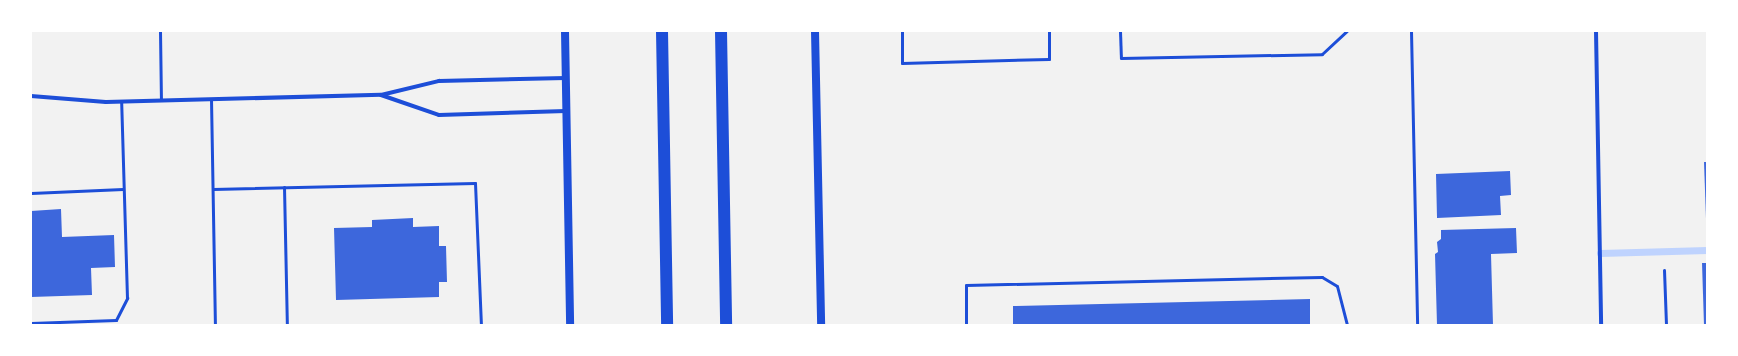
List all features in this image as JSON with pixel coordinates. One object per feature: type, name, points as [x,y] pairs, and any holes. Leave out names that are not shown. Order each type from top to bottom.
[{"type":"highway","points":[[662,31],[667,325]]},
{"type":"highway","points":[[721,31],[726,325]]},
{"type":"main road","points":[[565,31],[570,325]]},
{"type":"main road","points":[[815,31],[821,325]]},
{"type":"street","points":[[1596,31],[1601,325]]},
{"type":"street","points":[[31,96],[121,101],[381,95],[439,81],[566,78]]},
{"type":"street","points":[[381,95],[439,115],[566,111]]},
{"type":"lane","points":[[160,31],[161,100]]},
{"type":"lane","points":[[902,31],[902,63],[1049,59],[1049,31]]},
{"type":"lane","points":[[1120,31],[1121,58],[1322,54],[1347,31]]},
{"type":"lane","points":[[1411,31],[1417,325]]},
{"type":"lane","points":[[211,99],[215,325]]},
{"type":"lane","points":[[31,323],[116,320],[127,298],[121,101]]},
{"type":"lane","points":[[213,189],[475,183],[481,325]]},
{"type":"lane","points":[[284,188],[287,325]]},
{"type":"lane","points":[[31,193],[123,189]]},
{"type":"lane","points":[[1664,270],[1666,325]]},
{"type":"lane","points":[[966,325],[966,285],[1322,277],[1337,286],[1347,325]]},
{"type":"building","points":[[1704,162],[1707,162],[1707,218],[1706,218]]},
{"type":"building","points":[[1510,171],[1511,195],[1500,196],[1501,215],[1437,218],[1436,174]]},
{"type":"building","points":[[61,209],[62,237],[114,235],[115,267],[91,268],[92,295],[31,297],[31,211]]},
{"type":"building","points":[[413,218],[413,227],[439,226],[439,246],[446,246],[447,282],[439,282],[439,297],[336,300],[334,228],[372,227],[372,220]]},
{"type":"building","points":[[1516,228],[1517,253],[1491,254],[1493,325],[1437,325],[1435,254],[1438,252],[1437,242],[1441,239],[1441,230]]},
{"type":"building","points":[[1702,263],[1707,263],[1707,325],[1704,325]]},
{"type":"building","points":[[1310,299],[1310,325],[1013,325],[1013,306]]},
{"type":"waterway","points":[[1600,253],[1707,250]]}]
